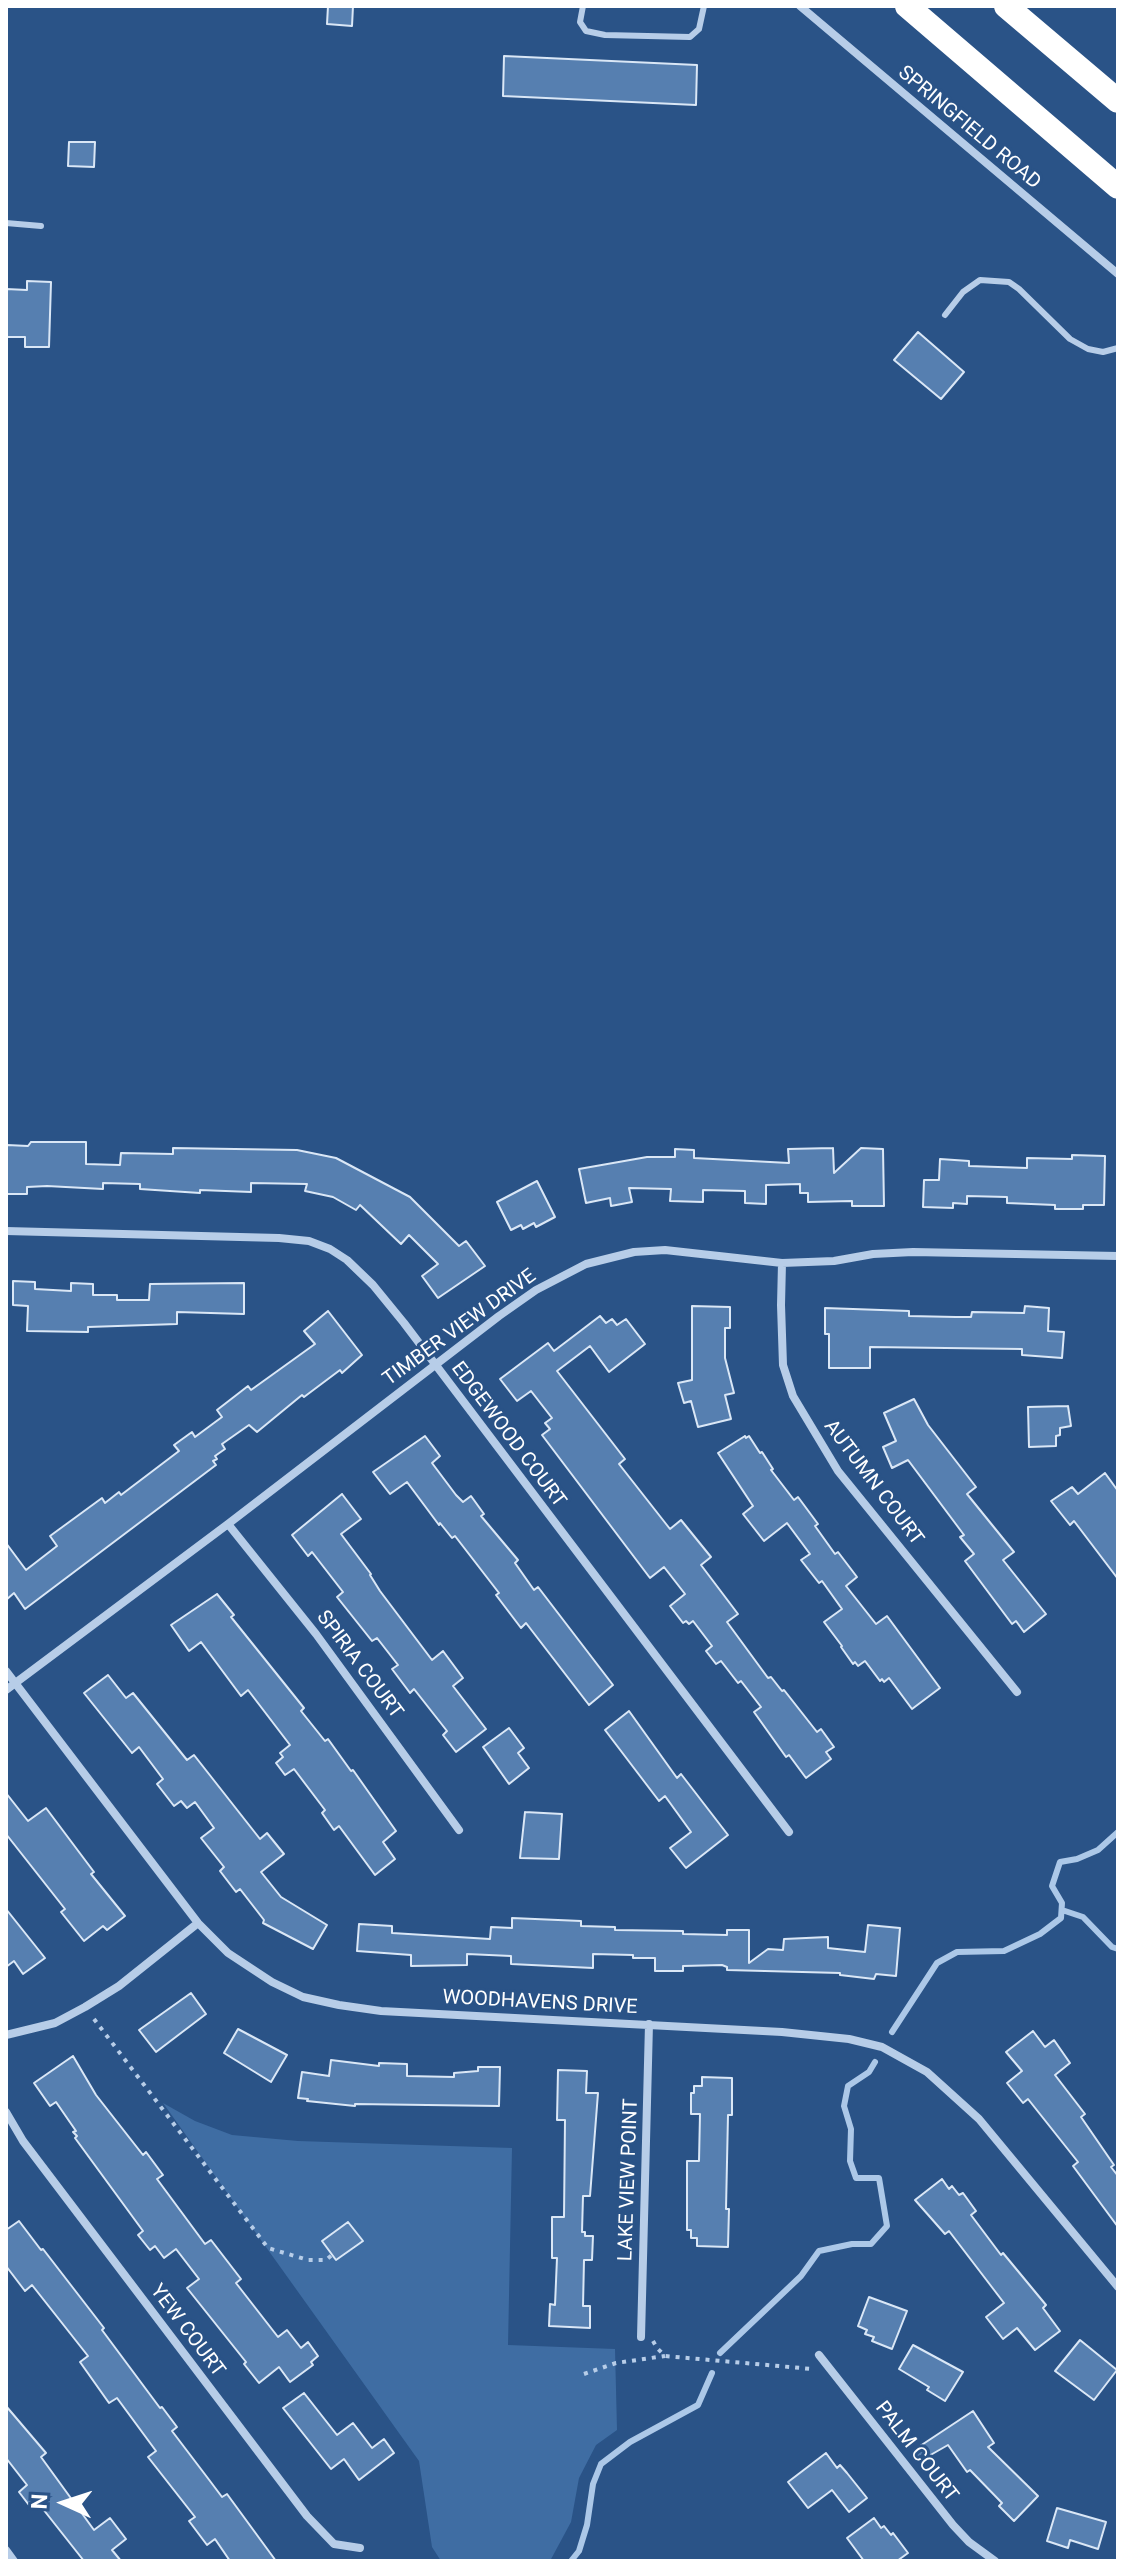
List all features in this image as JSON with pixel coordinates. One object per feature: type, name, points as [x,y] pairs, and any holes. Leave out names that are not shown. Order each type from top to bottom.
[{"type":"highway","points":[[907,6],[1118,187]]},
{"type":"highway","points":[[1006,6],[1118,101]]},
{"type":"street","name":"SPRINGFIELD ROAD","points":[[800,6],[1118,274]]},
{"type":"street","name":"EDGEWOOD COURT","points":[[6,1231],[238,1236],[309,1241],[347,1260],[373,1285],[436,1365],[789,1832]]},
{"type":"street","name":"TIMBER VIEW DRIVE","points":[[6,1690],[536,1290],[573,1270],[612,1256],[665,1250],[782,1263],[913,1252],[1118,1256]]},
{"type":"street","name":"AUTUMN COURT","points":[[782,1263],[785,1373],[813,1434],[838,1471],[1017,1692]]},
{"type":"street","name":"SPIRIA COURT","points":[[228,1524],[325,1646],[459,1830]]},
{"type":"street","name":"WOODHAVENS DRIVE","points":[[6,1671],[198,1923],[228,1953],[252,1970],[303,1997],[394,2012],[782,2032],[849,2039],[882,2047],[906,2058],[945,2086],[979,2119],[1118,2287]]},
{"type":"street","points":[[6,2035],[55,2023],[85,2007],[119,1986],[198,1923]]},
{"type":"street","name":"LAKE VIEW POINT","points":[[641,2337],[649,2024]]},
{"type":"street","name":"YEW COURT","points":[[6,2112],[23,2141],[307,2516],[334,2544],[360,2548]]},
{"type":"street","name":"PALM COURT","points":[[819,2355],[953,2525],[969,2542],[995,2561]]},
{"type":"street","points":[[6,2550],[14,2561]]},
{"type":"lane","points":[[583,6],[580,22],[586,31],[605,35],[690,37],[699,29],[704,6]]},
{"type":"lane","points":[[6,223],[41,226]]},
{"type":"lane","points":[[945,315],[963,292],[980,280],[1009,282],[1070,339],[1088,349],[1103,352],[1118,348]]},
{"type":"path","points":[[85,2007],[268,2248],[308,2260],[326,2260],[332,2255]]},
{"type":"path","points":[[641,2337],[652,2338],[665,2356]]},
{"type":"path","points":[[584,2374],[616,2363],[665,2356],[831,2371]]},
{"type":"shaded area","points":[[163,2103],[195,2121],[232,2135],[298,2141],[512,2148],[508,2345],[615,2349],[617,2430],[596,2445],[579,2478],[571,2522],[550,2561],[441,2561],[432,2547],[419,2461]]},
{"type":"building","points":[[328,6],[353,6],[352,26],[327,24]]},
{"type":"building","points":[[504,56],[697,65],[696,105],[503,96]]},
{"type":"building","points":[[69,142],[95,142],[94,167],[68,166]]},
{"type":"building","points":[[27,281],[51,282],[49,347],[25,347],[25,337],[6,337],[6,289],[27,290]]},
{"type":"building","points":[[918,332],[964,372],[941,399],[894,360]]},
{"type":"building","points":[[31,1142],[86,1142],[86,1164],[120,1165],[121,1153],[173,1154],[173,1148],[297,1150],[336,1158],[410,1197],[459,1246],[466,1241],[485,1266],[438,1298],[422,1276],[438,1264],[409,1235],[401,1244],[360,1205],[356,1210],[333,1197],[305,1191],[307,1184],[251,1183],[251,1192],[200,1190],[200,1193],[140,1189],[140,1184],[103,1183],[103,1189],[27,1187],[27,1194],[6,1194],[7,1145],[28,1146]]},
{"type":"building","points":[[833,1148],[834,1173],[861,1148],[883,1149],[884,1206],[852,1206],[852,1201],[808,1202],[808,1193],[800,1193],[800,1184],[766,1185],[766,1204],[745,1203],[745,1191],[703,1190],[703,1202],[670,1201],[671,1189],[629,1188],[632,1202],[611,1206],[610,1198],[586,1203],[579,1169],[647,1157],[675,1157],[675,1149],[694,1150],[694,1158],[789,1163],[788,1149]]},
{"type":"building","points":[[1072,1155],[1105,1156],[1104,1205],[1055,1209],[1055,1205],[1007,1203],[1007,1197],[967,1196],[967,1204],[953,1203],[953,1208],[923,1207],[924,1180],[939,1180],[940,1159],[969,1161],[969,1166],[1027,1168],[1027,1158],[1072,1159]]},
{"type":"building","points":[[537,1181],[555,1217],[536,1227],[534,1223],[523,1229],[521,1225],[511,1230],[497,1202]]},
{"type":"building","points":[[13,1281],[35,1282],[35,1289],[71,1291],[71,1283],[93,1284],[93,1295],[117,1295],[117,1300],[149,1300],[150,1284],[244,1283],[244,1314],[177,1312],[177,1324],[88,1327],[88,1332],[27,1331],[28,1306],[13,1305]]},
{"type":"building","points":[[692,1306],[730,1307],[730,1328],[725,1328],[725,1358],[734,1393],[725,1395],[731,1419],[698,1427],[691,1401],[684,1403],[678,1383],[692,1380]]},
{"type":"building","points":[[1025,1306],[1049,1308],[1048,1331],[1064,1332],[1062,1358],[1022,1355],[1022,1349],[870,1347],[870,1368],[829,1368],[825,1308],[909,1311],[909,1316],[971,1317],[972,1312],[1024,1313]]},
{"type":"building","points":[[328,1311],[362,1355],[342,1373],[340,1370],[304,1397],[302,1395],[257,1432],[249,1425],[222,1444],[225,1449],[215,1456],[217,1459],[213,1461],[216,1465],[25,1609],[14,1593],[6,1600],[6,1543],[26,1570],[57,1546],[50,1536],[102,1498],[105,1503],[119,1492],[121,1495],[179,1451],[174,1445],[192,1432],[195,1437],[222,1417],[217,1410],[248,1386],[251,1390],[315,1344],[304,1331]]},
{"type":"building","points":[[600,1316],[606,1323],[612,1319],[617,1325],[626,1319],[645,1344],[609,1372],[590,1346],[557,1371],[625,1459],[619,1464],[670,1529],[681,1520],[711,1557],[701,1565],[738,1614],[727,1622],[768,1678],[771,1677],[784,1690],[817,1732],[821,1729],[834,1747],[826,1752],[831,1759],[806,1778],[789,1755],[786,1757],[754,1712],[761,1707],[741,1681],[738,1683],[721,1661],[716,1664],[706,1651],[712,1646],[693,1621],[683,1623],[670,1606],[685,1594],[664,1567],[650,1578],[542,1435],[550,1429],[545,1423],[552,1418],[531,1391],[517,1401],[500,1379],[548,1343],[554,1351]]},
{"type":"building","points":[[914,1399],[928,1425],[976,1487],[967,1494],[1014,1552],[1003,1560],[1046,1614],[1024,1632],[1016,1621],[1012,1624],[965,1561],[974,1554],[960,1537],[964,1535],[908,1460],[892,1468],[883,1447],[896,1441],[884,1413]]},
{"type":"building","points":[[1068,1406],[1071,1426],[1060,1428],[1056,1446],[1029,1447],[1028,1407]]},
{"type":"building","points":[[425,1436],[440,1456],[432,1463],[456,1495],[463,1502],[471,1496],[484,1514],[481,1516],[518,1560],[515,1563],[534,1590],[538,1587],[613,1685],[589,1705],[526,1623],[521,1628],[496,1595],[499,1593],[455,1536],[452,1538],[439,1525],[407,1482],[390,1494],[373,1472]]},
{"type":"building","points":[[749,1436],[762,1452],[771,1470],[794,1500],[798,1497],[835,1554],[838,1552],[857,1577],[846,1586],[876,1624],[887,1616],[940,1688],[912,1709],[889,1678],[880,1681],[865,1661],[858,1666],[855,1662],[853,1664],[824,1622],[842,1609],[822,1581],[819,1583],[801,1560],[810,1554],[787,1523],[764,1541],[743,1514],[753,1506],[718,1453]]},
{"type":"building","points":[[1105,1473],[1118,1491],[1118,1579],[1074,1521],[1070,1525],[1051,1501],[1072,1487],[1078,1494]]},
{"type":"building","points":[[342,1494],[361,1519],[341,1534],[432,1660],[443,1651],[463,1678],[453,1686],[486,1729],[456,1752],[443,1735],[447,1731],[414,1689],[410,1693],[392,1669],[398,1665],[377,1638],[372,1641],[337,1597],[343,1592],[312,1552],[308,1556],[292,1535]]},
{"type":"building","points":[[217,1594],[234,1615],[231,1617],[304,1708],[301,1711],[353,1770],[396,1831],[383,1842],[395,1859],[375,1875],[339,1826],[334,1830],[322,1813],[325,1810],[294,1769],[285,1775],[276,1763],[283,1757],[280,1753],[290,1745],[248,1690],[241,1696],[201,1642],[189,1651],[171,1625]]},
{"type":"building","points":[[108,1675],[126,1698],[133,1693],[187,1760],[194,1755],[260,1839],[267,1833],[284,1854],[261,1872],[281,1897],[327,1925],[313,1949],[263,1923],[264,1920],[240,1889],[236,1892],[220,1871],[224,1867],[201,1838],[214,1828],[195,1802],[187,1808],[181,1801],[174,1806],[157,1784],[163,1779],[139,1747],[132,1753],[84,1693]]},
{"type":"building","points":[[629,1711],[677,1778],[681,1774],[728,1835],[686,1868],[670,1848],[691,1832],[665,1796],[659,1801],[605,1730]]},
{"type":"building","points":[[509,1728],[524,1748],[518,1753],[529,1768],[509,1784],[483,1747]]},
{"type":"building","points":[[6,1793],[28,1821],[46,1808],[94,1872],[91,1874],[125,1916],[107,1930],[103,1926],[84,1941],[61,1912],[65,1909],[6,1834]]},
{"type":"building","points":[[525,1812],[562,1814],[559,1859],[520,1858]]},
{"type":"building","points":[[6,1909],[45,1958],[23,1974],[14,1961],[6,1967]]},
{"type":"building","points":[[512,1918],[581,1921],[581,1926],[683,1931],[683,1934],[727,1935],[727,1930],[749,1930],[749,1963],[768,1949],[783,1950],[784,1939],[828,1937],[828,1948],[865,1952],[868,1925],[900,1928],[896,1976],[876,1974],[874,1979],[840,1973],[727,1970],[722,1965],[683,1966],[683,1971],[655,1971],[655,1958],[593,1954],[593,1968],[511,1964],[511,1956],[467,1954],[467,1965],[411,1966],[411,1955],[357,1951],[359,1924],[392,1926],[392,1933],[490,1939],[491,1927],[512,1928]]},
{"type":"building","points":[[191,1993],[206,2014],[156,2052],[139,2030]]},
{"type":"building","points":[[238,2029],[287,2055],[271,2082],[224,2053]]},
{"type":"building","points":[[1033,2031],[1045,2047],[1054,2040],[1070,2063],[1055,2075],[1085,2114],[1081,2117],[1114,2165],[1111,2167],[1118,2176],[1118,2227],[1073,2166],[1078,2162],[1028,2099],[1023,2103],[1007,2083],[1022,2071],[1006,2052]]},
{"type":"building","points":[[73,2056],[96,2095],[143,2155],[146,2152],[163,2175],[157,2179],[205,2244],[211,2240],[241,2279],[236,2283],[278,2337],[287,2330],[301,2348],[308,2342],[318,2356],[311,2362],[313,2365],[290,2382],[279,2367],[259,2383],[187,2288],[199,2279],[176,2249],[164,2258],[155,2246],[150,2250],[138,2235],[143,2231],[75,2138],[77,2136],[73,2132],[76,2131],[56,2102],[50,2106],[34,2083]]},
{"type":"building","points":[[331,2060],[379,2066],[379,2063],[407,2064],[407,2076],[454,2077],[454,2073],[478,2071],[478,2067],[500,2067],[499,2106],[355,2106],[298,2098],[302,2072],[329,2076]]},
{"type":"building","points":[[558,2070],[587,2071],[586,2093],[598,2093],[590,2196],[583,2196],[582,2232],[585,2236],[593,2236],[592,2260],[584,2260],[583,2306],[590,2306],[590,2328],[549,2326],[550,2304],[555,2305],[557,2258],[552,2258],[552,2217],[564,2217],[565,2120],[557,2120]]},
{"type":"building","points":[[702,2077],[732,2078],[732,2115],[728,2115],[728,2247],[697,2246],[697,2238],[691,2238],[691,2230],[687,2230],[687,2161],[699,2161],[700,2114],[691,2114],[691,2093],[694,2093],[694,2086],[702,2086]]},
{"type":"building","points":[[942,2179],[949,2189],[952,2186],[959,2195],[963,2193],[976,2211],[971,2215],[1001,2255],[1003,2253],[1046,2305],[1043,2308],[1060,2331],[1035,2350],[1017,2328],[1003,2339],[986,2317],[1004,2303],[949,2231],[945,2234],[915,2200]]},
{"type":"building","points":[[19,2221],[177,2427],[172,2431],[222,2497],[227,2494],[276,2561],[230,2561],[215,2539],[207,2545],[189,2521],[195,2517],[148,2457],[156,2451],[117,2398],[109,2403],[80,2362],[88,2356],[32,2285],[25,2291],[6,2266],[6,2230]]},
{"type":"building","points":[[348,2222],[363,2241],[336,2260],[322,2241]]},
{"type":"building","points":[[869,2297],[907,2311],[892,2349],[872,2341],[874,2337],[865,2334],[867,2330],[858,2326]]},
{"type":"building","points":[[1080,2340],[1117,2370],[1094,2400],[1055,2371]]},
{"type":"building","points":[[913,2345],[963,2372],[945,2401],[899,2369]]},
{"type":"building","points":[[304,2393],[337,2435],[353,2423],[372,2448],[384,2439],[394,2453],[359,2480],[344,2459],[331,2469],[283,2408]]},
{"type":"building","points":[[6,2406],[46,2453],[41,2457],[94,2530],[110,2518],[126,2539],[112,2550],[121,2561],[84,2561],[39,2504],[32,2509],[19,2492],[27,2485],[6,2458]]},
{"type":"building","points":[[973,2411],[994,2443],[988,2447],[1038,2496],[1014,2521],[999,2506],[1002,2503],[970,2470],[967,2472],[948,2445],[920,2461],[914,2450]]},
{"type":"building","points":[[826,2453],[867,2498],[849,2512],[832,2490],[808,2508],[788,2482]]},
{"type":"building","points":[[1057,2508],[1106,2522],[1098,2549],[1070,2540],[1068,2548],[1047,2541]]},
{"type":"building","points":[[874,2518],[881,2528],[884,2526],[891,2535],[893,2533],[908,2553],[897,2561],[864,2561],[847,2538]]},
{"type":"waterway","points":[[892,2032],[937,1963],[957,1952],[1004,1951],[1040,1934],[1061,1918],[1062,1903],[1052,1886],[1060,1862],[1098,1850],[1118,1832]]},
{"type":"waterway","points":[[1062,1910],[1083,1917],[1112,1947],[1118,1949]]},
{"type":"waterway","points":[[720,2353],[801,2276],[819,2251],[852,2244],[871,2244],[887,2226],[879,2178],[856,2178],[850,2161],[851,2129],[844,2106],[848,2086],[869,2072],[875,2062]]},
{"type":"waterway","points":[[571,2561],[579,2551],[587,2525],[593,2484],[601,2464],[630,2442],[698,2405],[712,2373]]}]
